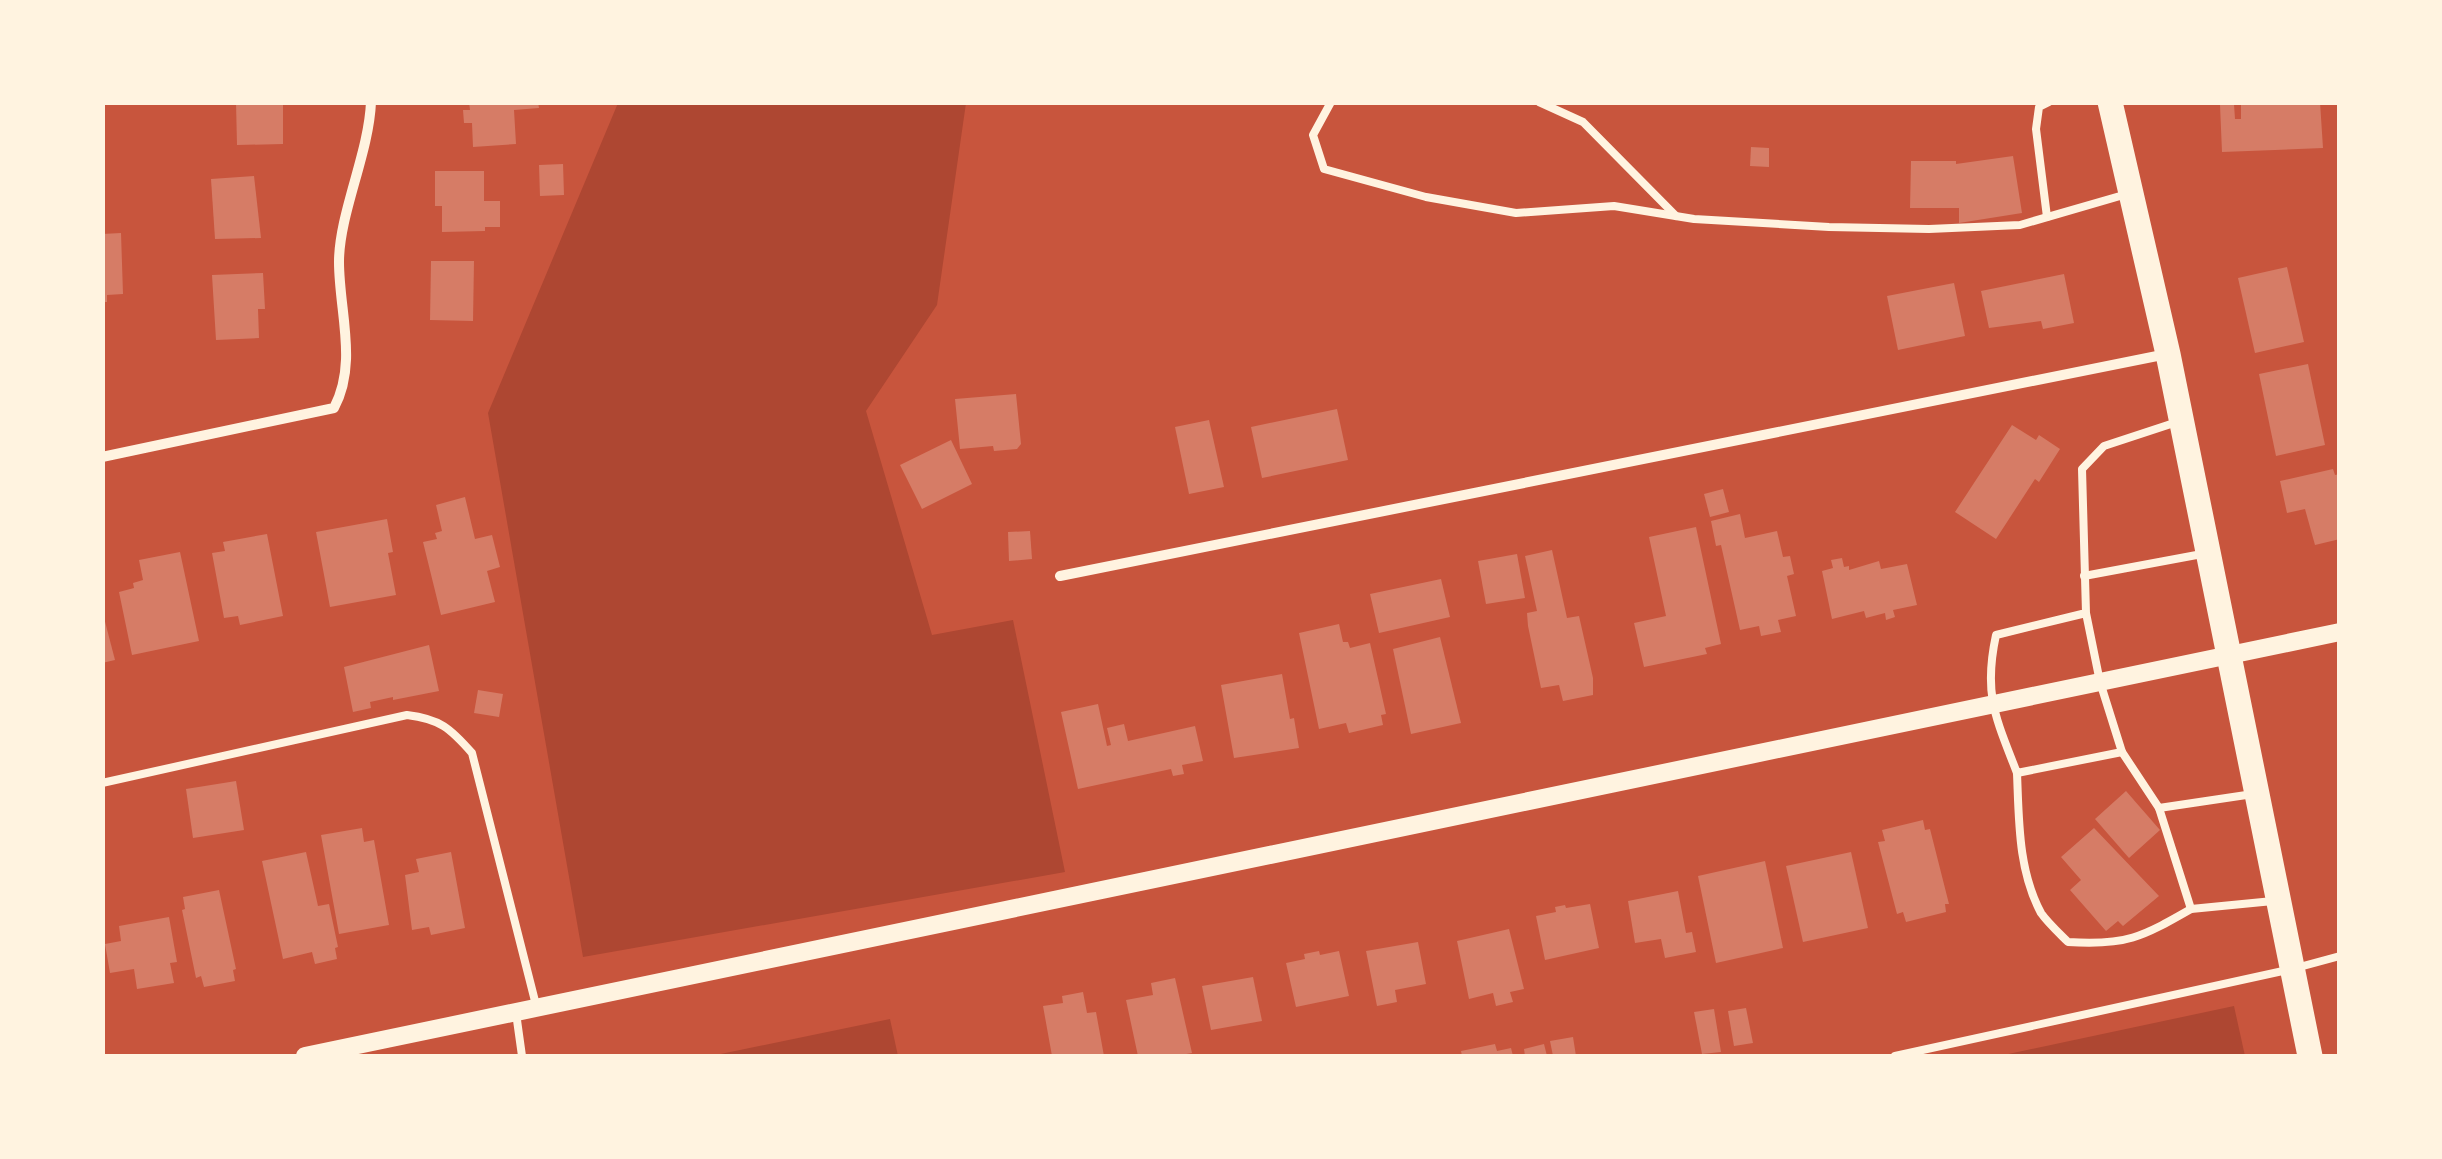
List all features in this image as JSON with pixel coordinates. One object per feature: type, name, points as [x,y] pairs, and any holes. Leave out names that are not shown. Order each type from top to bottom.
[{"type":"main road","points":[[2110,102],[2168,354],[2310,1056]]},
{"type":"street","points":[[102,456],[334,408],[345,388],[346,351],[338,259],[371,102]]},
{"type":"street","points":[[1060,576],[2168,354]]},
{"type":"street","points":[[305,1056],[2340,632]]},
{"type":"lane","points":[[1331,102],[1313,135],[1324,169],[1426,197],[1516,214],[1614,206],[1676,216],[1829,227],[1929,229],[2020,225],[2131,193]]},
{"type":"lane","points":[[1539,102],[1583,122],[1676,216]]},
{"type":"lane","points":[[2048,217],[2036,129],[2039,107],[2050,102]]},
{"type":"lane","points":[[2182,421],[2104,446],[2082,469],[2084,576],[2086,613],[2100,682],[2122,752],[2158,808],[2192,909]]},
{"type":"lane","points":[[2084,576],[2208,553]]},
{"type":"lane","points":[[2086,613],[1996,635],[1989,668],[1991,705],[2017,773],[2021,852],[2042,914],[2068,942],[2100,944],[2141,937],[2192,909],[2278,901]]},
{"type":"lane","points":[[102,783],[407,715],[434,718],[456,734],[472,753],[538,1009]]},
{"type":"lane","points":[[2017,773],[2122,752]]},
{"type":"lane","points":[[2158,808],[2257,794]]},
{"type":"lane","points":[[1895,1056],[2340,956]]},
{"type":"lane","points":[[516,1014],[522,1056]]},
{"type":"shaded area","points":[[618,103],[966,103],[937,305],[866,411],[932,635],[1013,620],[1065,872],[583,957],[488,413]]},
{"type":"shaded area","points":[[2234,1006],[2245,1056],[1999,1056]]},
{"type":"shaded area","points":[[890,1019],[898,1056],[711,1056]]},
{"type":"building","points":[[236,102],[283,102],[283,144],[237,145]]},
{"type":"building","points":[[469,102],[538,102],[539,108],[514,110],[516,144],[473,147],[472,123],[464,123],[463,110],[470,110]]},
{"type":"building","points":[[2320,102],[2323,148],[2222,152],[2220,105],[2234,104],[2235,119],[2241,119],[2241,103]]},
{"type":"building","points":[[1751,147],[1769,148],[1769,167],[1750,166]]},
{"type":"building","points":[[2013,156],[2022,213],[1959,223],[1959,208],[1910,208],[1911,161],[1956,164]]},
{"type":"building","points":[[563,164],[564,195],[540,196],[539,165]]},
{"type":"building","points":[[435,171],[484,171],[484,201],[500,201],[500,227],[442,232],[442,206],[435,206]]},
{"type":"building","points":[[254,176],[261,238],[215,239],[211,179]]},
{"type":"building","points":[[121,233],[123,294],[107,295],[107,302],[102,302],[102,234]]},
{"type":"building","points":[[431,261],[474,261],[473,321],[430,320]]},
{"type":"building","points":[[2287,267],[2304,342],[2255,353],[2238,278]]},
{"type":"building","points":[[263,273],[265,309],[258,309],[259,338],[216,340],[212,275]]},
{"type":"building","points":[[2064,274],[2074,323],[2043,329],[2041,321],[1989,328],[1981,291]]},
{"type":"building","points":[[1954,283],[1965,336],[1898,350],[1887,296]]},
{"type":"building","points":[[2308,364],[2325,445],[2276,456],[2259,374]]},
{"type":"building","points":[[1016,394],[1021,444],[1017,449],[960,449],[955,399]]},
{"type":"building","points":[[1337,409],[1348,460],[1262,478],[1251,427]]},
{"type":"building","points":[[1209,420],[1224,487],[1189,494],[1175,427]]},
{"type":"building","points":[[2012,425],[2036,440],[2039,435],[2060,449],[1996,539],[1955,512]]},
{"type":"building","points":[[951,440],[972,484],[922,509],[900,465]]},
{"type":"building","points":[[2333,469],[2335,475],[2340,474],[2340,539],[2315,545],[2305,509],[2287,513],[2280,481]]},
{"type":"building","points":[[1723,489],[1729,512],[1710,517],[1704,494]]},
{"type":"building","points":[[465,497],[475,539],[492,535],[500,567],[487,571],[495,602],[441,615],[423,542],[437,539],[435,533],[442,531],[436,505]]},
{"type":"building","points":[[1740,514],[1745,538],[1777,531],[1783,557],[1790,556],[1794,574],[1787,576],[1796,616],[1778,620],[1781,632],[1761,636],[1759,626],[1740,630],[1721,545],[1716,546],[1711,521]]},
{"type":"building","points":[[387,519],[393,552],[388,553],[396,595],[330,607],[316,532]]},
{"type":"building","points":[[1696,527],[1721,644],[1705,648],[1707,654],[1644,667],[1634,623],[1666,616],[1649,537]]},
{"type":"building","points":[[1030,531],[1032,559],[1009,561],[1008,532]]},
{"type":"building","points":[[267,534],[283,616],[240,625],[238,616],[224,618],[212,553],[225,551],[223,542]]},
{"type":"building","points":[[1552,550],[1567,618],[1579,616],[1593,678],[1593,695],[1563,701],[1559,685],[1541,688],[1527,613],[1537,611],[1525,556]]},
{"type":"building","points":[[180,552],[199,641],[132,655],[119,592],[134,588],[133,583],[143,580],[139,560]]},
{"type":"building","points":[[1517,554],[1525,598],[1486,604],[1478,561]]},
{"type":"building","points":[[1842,558],[1849,570],[1879,561],[1881,569],[1907,564],[1917,605],[1893,610],[1895,617],[1886,620],[1885,613],[1866,618],[1864,611],[1832,619],[1822,571],[1833,568],[1831,560]]},
{"type":"building","points":[[1441,579],[1450,617],[1379,633],[1370,594]]},
{"type":"building","points":[[102,610],[115,660],[102,663]]},
{"type":"building","points":[[1339,624],[1343,642],[1348,642],[1350,648],[1370,643],[1386,714],[1381,715],[1383,725],[1349,733],[1346,723],[1319,729],[1299,633]]},
{"type":"building","points":[[1440,637],[1461,723],[1411,734],[1393,649]]},
{"type":"building","points":[[429,645],[439,691],[370,702],[371,708],[353,712],[344,667]]},
{"type":"building","points":[[1282,674],[1299,748],[1234,758],[1221,685]]},
{"type":"building","points":[[478,690],[503,694],[499,717],[474,713]]},
{"type":"building","points":[[1098,704],[1107,746],[1111,745],[1107,728],[1124,724],[1128,741],[1195,726],[1203,761],[1182,765],[1184,774],[1173,776],[1171,769],[1078,789],[1061,712]]},
{"type":"building","points":[[236,781],[244,830],[193,838],[186,789]]},
{"type":"building","points":[[2126,791],[2160,830],[2129,858],[2095,819]]},
{"type":"building","points":[[1923,820],[1925,830],[1930,829],[1949,904],[1945,904],[1946,912],[1906,922],[1903,912],[1897,914],[1878,842],[1885,841],[1882,830]]},
{"type":"building","points":[[362,828],[364,842],[374,840],[389,925],[339,934],[321,835]]},
{"type":"building","points":[[2094,828],[2159,896],[2123,926],[2118,921],[2106,931],[2070,890],[2081,880],[2061,857]]},
{"type":"building","points":[[306,852],[318,906],[329,904],[338,947],[337,959],[315,964],[312,952],[283,959],[262,861]]},
{"type":"building","points":[[451,852],[465,928],[431,935],[429,927],[412,930],[405,875],[419,872],[416,859]]},
{"type":"building","points":[[1851,852],[1868,928],[1803,942],[1786,866]]},
{"type":"building","points":[[1765,861],[1783,948],[1716,963],[1698,876]]},
{"type":"building","points":[[219,890],[236,969],[235,981],[204,987],[201,976],[196,978],[182,910],[183,897]]},
{"type":"building","points":[[1678,891],[1686,933],[1692,932],[1696,952],[1665,958],[1661,939],[1635,943],[1628,901]]},
{"type":"building","points":[[1590,904],[1599,948],[1545,960],[1536,916],[1556,912],[1555,907]]},
{"type":"building","points":[[169,917],[177,962],[170,963],[174,983],[137,989],[134,969],[110,973],[105,944],[121,941],[119,926]]},
{"type":"building","points":[[1509,929],[1524,989],[1510,992],[1513,1002],[1496,1006],[1493,993],[1469,999],[1457,941]]},
{"type":"building","points":[[1418,942],[1426,984],[1395,990],[1397,1002],[1377,1006],[1366,951]]},
{"type":"building","points":[[1319,951],[1320,955],[1339,951],[1349,996],[1296,1007],[1286,963]]},
{"type":"building","points":[[1253,977],[1262,1021],[1211,1030],[1202,986]]},
{"type":"building","points":[[1175,978],[1192,1053],[1138,1056],[1126,1000],[1153,995],[1151,983]]},
{"type":"building","points":[[1083,992],[1087,1013],[1096,1012],[1104,1056],[1052,1056],[1043,1006],[1063,1003],[1062,996]]},
{"type":"building","points":[[1746,1008],[1753,1043],[1734,1046],[1728,1011]]},
{"type":"building","points":[[1714,1009],[1721,1052],[1702,1054],[1694,1012]]},
{"type":"building","points":[[1573,1037],[1576,1056],[1553,1056],[1550,1041]]},
{"type":"building","points":[[1495,1044],[1497,1051],[1511,1048],[1513,1056],[1462,1056],[1461,1051]]},
{"type":"building","points":[[1544,1044],[1547,1056],[1525,1056],[1524,1049]]}]
